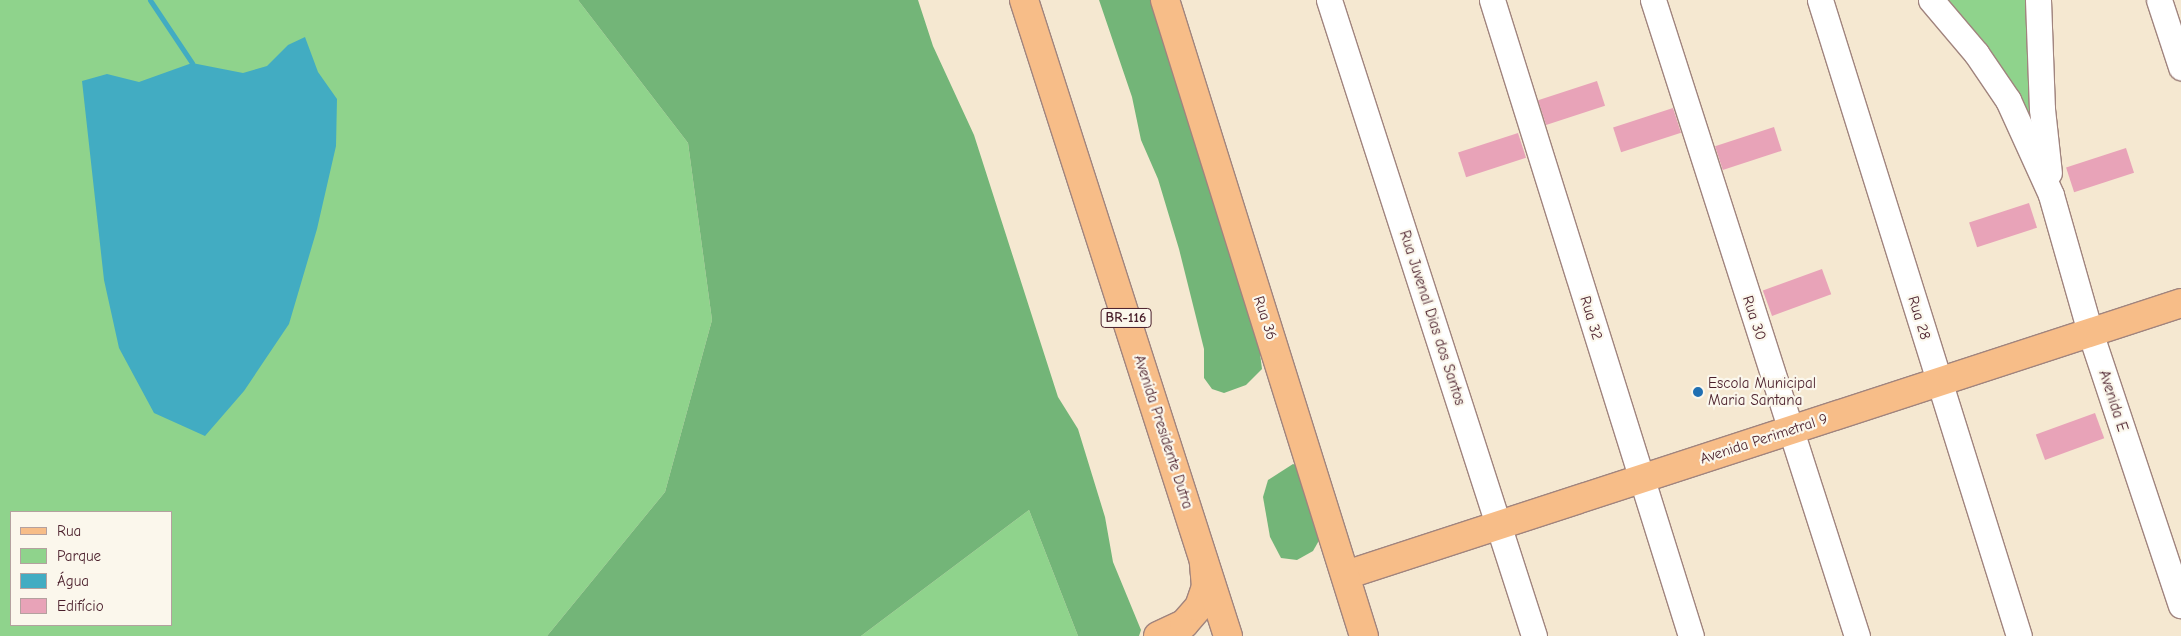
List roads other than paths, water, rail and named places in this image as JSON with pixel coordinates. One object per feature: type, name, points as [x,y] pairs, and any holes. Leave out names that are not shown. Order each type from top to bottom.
[{"type":"main road","name":"Avenida Presidente Dutra","points":[[1024,0],[1228,636]]},
{"type":"main road","name":"Rua 36","points":[[1165,0],[1364,636]]},
{"type":"main road","name":"Avenida Perimetral 9","points":[[1346,575],[2181,303]]},
{"type":"main road","points":[[1158,636],[1184,624],[1199,607],[1206,587],[1204,561]]},
{"type":"street","name":"Rua Juvenal Dias dos Santos","points":[[1329,0],[1534,636]]},
{"type":"street","name":"Rua 32","points":[[1492,0],[1691,636]]},
{"type":"street","name":"Rua 30","points":[[1654,0],[1857,636]]},
{"type":"street","name":"Rua 28","points":[[1820,0],[2019,636]]},
{"type":"street","points":[[1931,0],[1976,53],[2008,100],[2051,195]]},
{"type":"street","points":[[2038,0],[2042,109],[2051,195]]},
{"type":"street","points":[[2159,0],[2181,67]]},
{"type":"street","name":"Avenida E","points":[[2051,195],[2090,332],[2181,605]]},
{"type":"water","points":[[305,37],[318,72],[337,99],[336,146],[317,229],[289,324],[244,391],[205,436],[154,413],[119,348],[104,280],[82,81],[107,74],[139,82],[192,63],[243,73],[267,66],[288,45]]},
{"type":"waterway","points":[[150,0],[192,63]]},
{"type":"place","name":"Escola Municipal Maria Santana","points":[[1698,392]]}]
